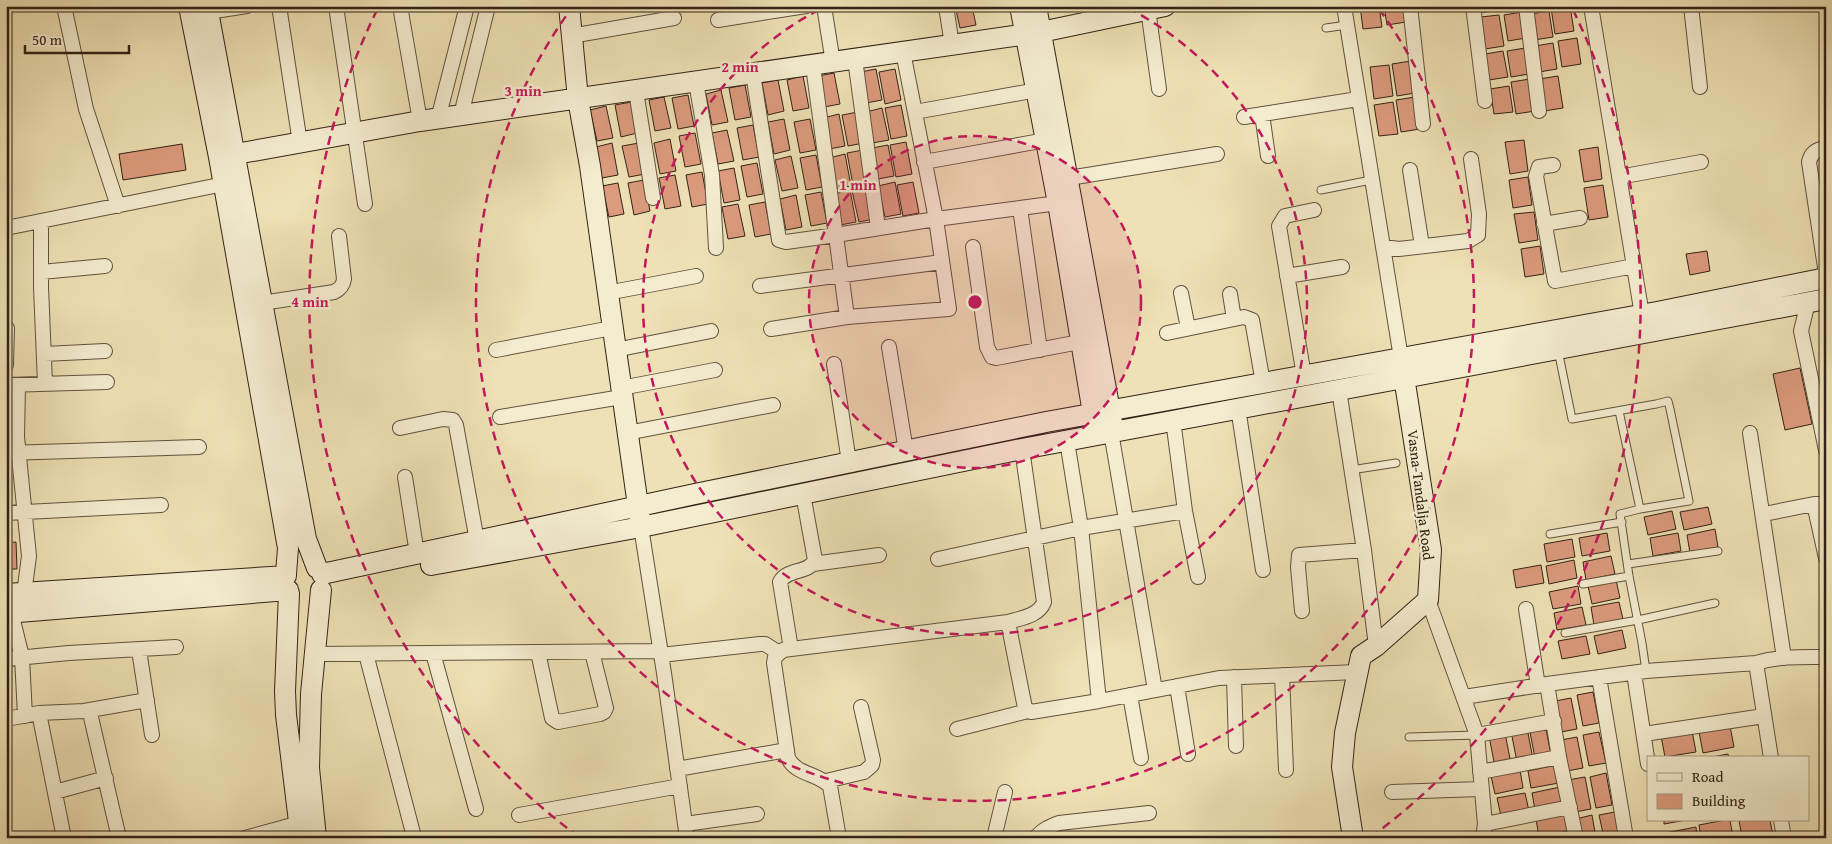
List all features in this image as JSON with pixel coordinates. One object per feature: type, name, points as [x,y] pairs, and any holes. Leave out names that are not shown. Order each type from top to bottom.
[{"type":"street","points":[[64,6],[86,109],[118,206]]},
{"type":"street","points":[[188,6],[227,156],[262,303],[306,540],[321,579],[311,694],[308,830]]},
{"type":"street","points":[[247,6],[207,9],[227,156],[224,184],[288,548],[286,716],[308,830]]},
{"type":"street","points":[[279,6],[300,143]]},
{"type":"street","points":[[336,6],[365,204]]},
{"type":"street","points":[[400,6],[429,120]]},
{"type":"street","points":[[429,120],[467,6]]},
{"type":"street","points":[[461,115],[488,6]]},
{"type":"street","points":[[569,6],[578,99],[590,166],[637,506],[661,653],[686,831],[757,814]]},
{"type":"street","points":[[718,20],[806,6]]},
{"type":"street","points":[[824,6],[833,63]]},
{"type":"street","points":[[946,6],[952,45]]},
{"type":"street","points":[[1020,6],[1033,33],[1069,178],[1089,341],[1101,412],[1126,522],[1155,690]]},
{"type":"street","points":[[1036,6],[1033,33],[1037,90],[1058,203],[1089,341]]},
{"type":"street","points":[[1344,6],[1401,358]]},
{"type":"street","points":[[1410,6],[1423,124]]},
{"type":"street","points":[[1473,6],[1485,101]]},
{"type":"street","points":[[1526,6],[1539,111]]},
{"type":"street","points":[[1591,6],[1642,315]]},
{"type":"street","points":[[1691,6],[1700,87]]},
{"type":"street","points":[[227,156],[461,115],[1033,33],[1157,7],[1159,89]]},
{"type":"street","points":[[571,36],[674,18]]},
{"type":"street","points":[[771,329],[847,317],[949,309],[936,219],[903,52]]},
{"type":"street","points":[[855,59],[878,228]]},
{"type":"street","points":[[813,66],[847,317]]},
{"type":"street","points":[[753,74],[779,240],[786,242],[1058,203]]},
{"type":"street","points":[[696,82],[712,175],[716,248]]},
{"type":"street","points":[[915,112],[1037,90]]},
{"type":"street","points":[[636,91],[653,198]]},
{"type":"street","points":[[1244,117],[1358,99]]},
{"type":"street","points":[[1262,114],[1268,156]]},
{"type":"street","points":[[924,162],[1046,140]]},
{"type":"street","points":[[321,579],[417,554],[849,462],[1101,412],[1642,315],[1826,276],[1820,197],[1809,162],[1810,156],[1815,151],[1826,148]]},
{"type":"street","points":[[1069,178],[1217,154]]},
{"type":"street","points":[[1384,248],[1468,241],[1478,235],[1479,214],[1471,159]]},
{"type":"street","points":[[1619,177],[1701,162]]},
{"type":"street","points":[[1553,165],[1539,167],[1536,176],[1554,281],[1634,266]]},
{"type":"street","points":[[1410,170],[1422,246]]},
{"type":"street","points":[[6,228],[224,184]]},
{"type":"street","points":[[1020,208],[1040,350]]},
{"type":"street","points":[[1304,376],[1279,226],[1285,216],[1314,210]]},
{"type":"street","points":[[1544,224],[1580,218]]},
{"type":"street","points":[[41,221],[45,384]]},
{"type":"street","points":[[262,303],[334,292],[339,289],[343,285],[344,279],[339,236]]},
{"type":"street","points":[[973,247],[989,353],[992,357],[996,358],[1089,341]]},
{"type":"street","points":[[760,286],[842,277],[942,262]]},
{"type":"street","points":[[41,272],[105,266]]},
{"type":"street","points":[[1287,276],[1342,266]]},
{"type":"street","points":[[607,294],[696,276]]},
{"type":"street","points":[[1181,293],[1188,328]]},
{"type":"street","points":[[1230,294],[1234,319]]},
{"type":"street","points":[[321,579],[641,527],[1022,449],[1817,300]]},
{"type":"street","points":[[1817,300],[1801,331],[1826,450]]},
{"type":"street","points":[[1167,333],[1244,317],[1252,320],[1263,383]]},
{"type":"street","points":[[6,365],[7,328]]},
{"type":"street","points":[[496,350],[612,328]]},
{"type":"street","points":[[615,350],[711,331]]},
{"type":"street","points":[[889,347],[906,451]]},
{"type":"street","points":[[44,354],[105,351]]},
{"type":"street","name":"Vasna-Tandalja Road","points":[[1401,358],[1431,550],[1428,600]]},
{"type":"street","points":[[834,364],[849,462]]},
{"type":"street","points":[[500,416],[621,393],[715,370]]},
{"type":"street","points":[[25,716],[22,657],[12,603],[29,556],[24,512],[13,452],[17,437],[12,385],[107,382]]},
{"type":"street","points":[[1339,390],[1364,550],[1376,646]]},
{"type":"street","points":[[627,433],[773,405]]},
{"type":"street","points":[[1238,408],[1263,570]]},
{"type":"street","points":[[400,428],[443,419],[453,420],[477,541]]},
{"type":"street","points":[[1173,420],[1185,511],[1198,577]]},
{"type":"street","points":[[1750,433],[1764,514],[1784,658]]},
{"type":"street","points":[[1067,441],[1081,528],[1099,701]]},
{"type":"street","points":[[13,452],[199,447]]},
{"type":"street","points":[[860,707],[873,760],[872,765],[864,772],[826,781],[794,767],[788,758],[786,750],[774,663],[775,657],[785,651],[1008,622],[1042,609],[1044,602],[1022,449]]},
{"type":"street","points":[[404,477],[417,554]]},
{"type":"street","points":[[803,494],[815,556],[813,564]]},
{"type":"street","points":[[1764,514],[1820,504],[1826,558]]},
{"type":"street","points":[[6,513],[161,505]]},
{"type":"street","points":[[938,559],[1081,528],[1185,511]]},
{"type":"street","points":[[1302,611],[1298,567],[1299,555],[1364,550]]},
{"type":"street","points":[[785,651],[780,582],[786,575],[813,564],[879,555]]},
{"type":"street","points":[[300,562],[312,564],[321,579],[317,595],[306,600],[299,600],[287,583],[290,569],[300,562]]},
{"type":"street","points":[[12,603],[287,583]]},
{"type":"street","points":[[1353,838],[1342,767],[1346,733],[1361,656],[1376,646],[1428,600],[1478,735],[1484,831],[1570,807]]},
{"type":"street","points":[[1526,609],[1542,685],[1554,721],[1559,757],[1576,838]]},
{"type":"street","points":[[1008,622],[1028,711]]},
{"type":"street","points":[[315,654],[661,653],[760,644],[785,651]]},
{"type":"street","points":[[6,659],[176,647]]},
{"type":"street","points":[[139,650],[152,735]]},
{"type":"street","points":[[538,652],[552,718],[561,722],[600,714],[606,708],[592,652]]},
{"type":"street","points":[[433,653],[476,809]]},
{"type":"street","points":[[366,654],[413,833]]},
{"type":"street","points":[[1464,697],[1640,672],[1756,663],[1784,658],[1826,657]]},
{"type":"street","points":[[1756,663],[1770,756]]},
{"type":"street","points":[[957,729],[1028,711],[1038,712],[1234,677],[1357,672]]},
{"type":"street","points":[[1640,672],[1647,756]]},
{"type":"street","points":[[1282,675],[1286,770]]},
{"type":"street","points":[[1234,677],[1236,746]]},
{"type":"street","points":[[1599,677],[1626,838]]},
{"type":"street","points":[[1178,686],[1188,754]]},
{"type":"street","points":[[1130,695],[1141,758]]},
{"type":"street","points":[[6,719],[39,713],[84,711],[147,700]]},
{"type":"street","points":[[84,711],[92,716],[118,838]]},
{"type":"street","points":[[39,713],[64,838]]},
{"type":"street","points":[[1644,734],[1764,716]]},
{"type":"street","points":[[1478,735],[1554,721]]},
{"type":"street","points":[[678,769],[786,750]]},
{"type":"street","points":[[1480,772],[1559,757]]},
{"type":"street","points":[[55,792],[106,778]]},
{"type":"street","points":[[826,781],[832,792],[839,838]]},
{"type":"street","points":[[519,815],[680,786]]},
{"type":"street","points":[[1392,792],[1481,789]]},
{"type":"street","points":[[994,838],[1005,792]]},
{"type":"street","points":[[1036,838],[1038,834],[1059,823],[1149,813]]},
{"type":"street","points":[[1781,822],[1784,838]]},
{"type":"street","points":[[245,838],[308,830]]},
{"type":"lane","points":[[1326,28],[1347,25]]},
{"type":"lane","points":[[1321,190],[1371,180]]},
{"type":"lane","points":[[1558,349],[1572,419],[1668,401],[1689,501],[1620,514],[1629,576],[1638,620],[1640,672]]},
{"type":"lane","points":[[1619,411],[1640,509]]},
{"type":"lane","points":[[1351,470],[1396,463]]},
{"type":"lane","points":[[1550,534],[1622,522]]},
{"type":"lane","points":[[1628,564],[1718,551]]},
{"type":"lane","points":[[1583,584],[1629,576]]},
{"type":"lane","points":[[1565,633],[1638,620],[1715,603]]},
{"type":"lane","points":[[1409,737],[1478,735]]},
{"type":"building","points":[[955,6],[972,6],[976,25],[960,28]]},
{"type":"building","points":[[1360,6],[1379,6],[1382,27],[1363,29]]},
{"type":"building","points":[[1384,6],[1404,6],[1406,22],[1387,25]]},
{"type":"building","points":[[1479,6],[1498,6],[1499,10],[1480,13]]},
{"type":"building","points":[[1570,6],[1574,31],[1555,34],[1551,8]]},
{"type":"building","points":[[1549,11],[1553,37],[1534,40],[1530,14]]},
{"type":"building","points":[[1522,12],[1526,38],[1508,41],[1504,15]]},
{"type":"building","points":[[1499,15],[1504,46],[1485,49],[1481,17]]},
{"type":"building","points":[[1577,38],[1581,64],[1562,67],[1558,41]]},
{"type":"building","points":[[1553,43],[1557,69],[1539,72],[1535,46]]},
{"type":"building","points":[[1525,48],[1529,74],[1511,77],[1507,51]]},
{"type":"building","points":[[1503,51],[1508,77],[1489,80],[1485,54]]},
{"type":"building","points":[[1411,61],[1415,93],[1397,96],[1392,64]]},
{"type":"building","points":[[1389,65],[1393,96],[1374,99],[1370,67]]},
{"type":"building","points":[[876,69],[882,100],[866,103],[860,72]]},
{"type":"building","points":[[895,69],[901,100],[885,104],[879,72]]},
{"type":"building","points":[[834,73],[840,104],[824,107],[818,76]]},
{"type":"building","points":[[803,76],[809,108],[793,111],[787,80]]},
{"type":"building","points":[[1558,76],[1563,108],[1544,111],[1539,79]]},
{"type":"building","points":[[1530,79],[1535,111],[1516,114],[1511,82]]},
{"type":"building","points":[[778,80],[784,111],[768,115],[762,83]]},
{"type":"building","points":[[745,85],[751,117],[735,120],[729,88]]},
{"type":"building","points":[[1509,86],[1513,112],[1494,114],[1490,89]]},
{"type":"building","points":[[721,90],[728,122],[712,125],[706,94]]},
{"type":"building","points":[[688,95],[694,126],[678,129],[672,98]]},
{"type":"building","points":[[664,97],[671,128],[655,131],[649,100]]},
{"type":"building","points":[[1415,97],[1420,129],[1401,132],[1396,100]]},
{"type":"building","points":[[631,102],[637,133],[621,137],[615,105]]},
{"type":"building","points":[[1393,102],[1398,134],[1379,136],[1374,105]]},
{"type":"building","points":[[901,105],[907,136],[891,139],[885,108]]},
{"type":"building","points":[[606,106],[613,138],[597,141],[590,110]]},
{"type":"building","points":[[882,108],[889,140],[872,143],[866,112]]},
{"type":"building","points":[[858,112],[864,143],[848,146],[842,115]]},
{"type":"building","points":[[839,114],[845,146],[829,149],[823,118]]},
{"type":"building","points":[[784,119],[790,150],[774,154],[768,122]]},
{"type":"building","points":[[810,119],[816,150],[800,153],[794,122]]},
{"type":"building","points":[[753,125],[759,157],[743,160],[737,128]]},
{"type":"building","points":[[727,130],[734,161],[718,164],[712,133]]},
{"type":"building","points":[[695,133],[701,164],[685,167],[679,136]]},
{"type":"building","points":[[670,139],[676,171],[660,174],[654,143]]},
{"type":"building","points":[[1524,140],[1528,171],[1510,174],[1505,142]]},
{"type":"building","points":[[906,142],[912,174],[896,177],[890,145]]},
{"type":"building","points":[[612,143],[618,175],[602,178],[596,147]]},
{"type":"building","points":[[639,143],[645,174],[629,177],[622,146]]},
{"type":"building","points":[[182,144],[186,170],[123,180],[119,154]]},
{"type":"building","points":[[888,145],[894,176],[878,179],[872,148]]},
{"type":"building","points":[[1598,147],[1602,179],[1584,182],[1579,150]]},
{"type":"building","points":[[863,150],[869,181],[853,185],[847,153]]},
{"type":"building","points":[[845,154],[851,186],[835,189],[829,158]]},
{"type":"building","points":[[816,155],[822,187],[806,190],[800,158]]},
{"type":"building","points":[[791,156],[798,188],[782,191],[775,160]]},
{"type":"building","points":[[757,163],[763,194],[747,197],[741,166]]},
{"type":"building","points":[[734,168],[740,200],[724,203],[718,171]]},
{"type":"building","points":[[702,172],[708,204],[692,207],[686,175]]},
{"type":"building","points":[[675,175],[681,206],[665,209],[659,178]]},
{"type":"building","points":[[1528,177],[1532,205],[1513,208],[1509,180]]},
{"type":"building","points":[[644,180],[650,211],[634,215],[628,183]]},
{"type":"building","points":[[895,182],[901,214],[885,217],[878,186]]},
{"type":"building","points":[[913,182],[919,213],[903,216],[897,185]]},
{"type":"building","points":[[618,183],[624,214],[609,217],[602,186]]},
{"type":"building","points":[[1603,185],[1608,217],[1589,220],[1584,188]]},
{"type":"building","points":[[868,187],[874,219],[859,222],[852,191]]},
{"type":"building","points":[[850,190],[856,222],[840,225],[834,194]]},
{"type":"building","points":[[821,192],[827,223],[811,226],[805,195]]},
{"type":"building","points":[[796,195],[802,227],[786,230],[780,199]]},
{"type":"building","points":[[765,202],[771,234],[755,237],[749,205]]},
{"type":"building","points":[[738,204],[745,236],[728,239],[722,207]]},
{"type":"building","points":[[1534,212],[1538,240],[1519,243],[1514,214]]},
{"type":"building","points":[[1540,246],[1544,274],[1525,277],[1521,249]]},
{"type":"building","points":[[1707,251],[1710,271],[1690,275],[1686,254]]},
{"type":"building","points":[[1800,368],[1812,424],[1785,430],[1773,374]]},
{"type":"building","points":[[1708,507],[1712,524],[1684,530],[1680,512]]},
{"type":"building","points":[[1672,511],[1676,529],[1648,535],[1644,517]]},
{"type":"building","points":[[1715,529],[1718,547],[1690,553],[1687,535]]},
{"type":"building","points":[[1607,533],[1610,551],[1582,556],[1579,538]]},
{"type":"building","points":[[1678,533],[1681,551],[1653,556],[1650,538]]},
{"type":"building","points":[[1572,539],[1575,557],[1547,562],[1544,544]]},
{"type":"building","points":[[16,542],[17,569],[6,569],[6,543]]},
{"type":"building","points":[[1611,556],[1615,574],[1586,580],[1583,562]]},
{"type":"building","points":[[1574,560],[1577,578],[1549,584],[1546,566]]},
{"type":"building","points":[[1541,565],[1544,583],[1516,588],[1513,570]]},
{"type":"building","points":[[1616,580],[1620,598],[1592,604],[1588,586]]},
{"type":"building","points":[[1578,586],[1581,604],[1553,609],[1549,592]]},
{"type":"building","points":[[1619,602],[1623,619],[1594,625],[1591,607]]},
{"type":"building","points":[[1582,607],[1586,625],[1557,630],[1554,613]]},
{"type":"building","points":[[1622,630],[1626,648],[1598,654],[1594,636]]},
{"type":"building","points":[[1586,636],[1590,654],[1562,659],[1558,641]]},
{"type":"building","points":[[1593,692],[1599,723],[1583,726],[1577,695]]},
{"type":"building","points":[[1571,698],[1577,729],[1561,732],[1555,701]]},
{"type":"building","points":[[1545,724],[1551,755],[1535,758],[1529,727]]},
{"type":"building","points":[[1730,726],[1734,747],[1703,753],[1699,732]]},
{"type":"building","points":[[1527,728],[1533,759],[1517,762],[1511,731]]},
{"type":"building","points":[[1692,731],[1696,752],[1665,756],[1661,736]]},
{"type":"building","points":[[1599,732],[1606,763],[1589,766],[1583,735]]},
{"type":"building","points":[[1505,733],[1511,764],[1495,767],[1489,736]]},
{"type":"building","points":[[1577,737],[1583,768],[1567,771],[1561,740]]},
{"type":"building","points":[[1556,765],[1559,783],[1531,788],[1528,771]]},
{"type":"building","points":[[1520,770],[1523,788],[1495,794],[1491,776]]},
{"type":"building","points":[[1606,773],[1612,805],[1596,808],[1590,777]]},
{"type":"building","points":[[1585,777],[1591,809],[1575,812],[1568,780]]},
{"type":"building","points":[[1560,787],[1563,805],[1535,810],[1532,793]]},
{"type":"building","points":[[1525,793],[1529,811],[1501,816],[1497,798]]},
{"type":"building","points":[[1615,812],[1620,838],[1604,838],[1599,815]]},
{"type":"building","points":[[1564,813],[1567,831],[1539,837],[1536,819]]},
{"type":"building","points":[[1592,815],[1596,838],[1579,838],[1576,819]]},
{"type":"building","points":[[1730,822],[1733,838],[1701,838],[1699,825]]},
{"type":"building","points":[[1739,822],[1770,822],[1773,836],[1742,838]]},
{"type":"building","points":[[1696,827],[1697,838],[1666,838],[1665,833]]},
{"type":"building","points":[[1568,833],[1569,838],[1544,838]]}]
